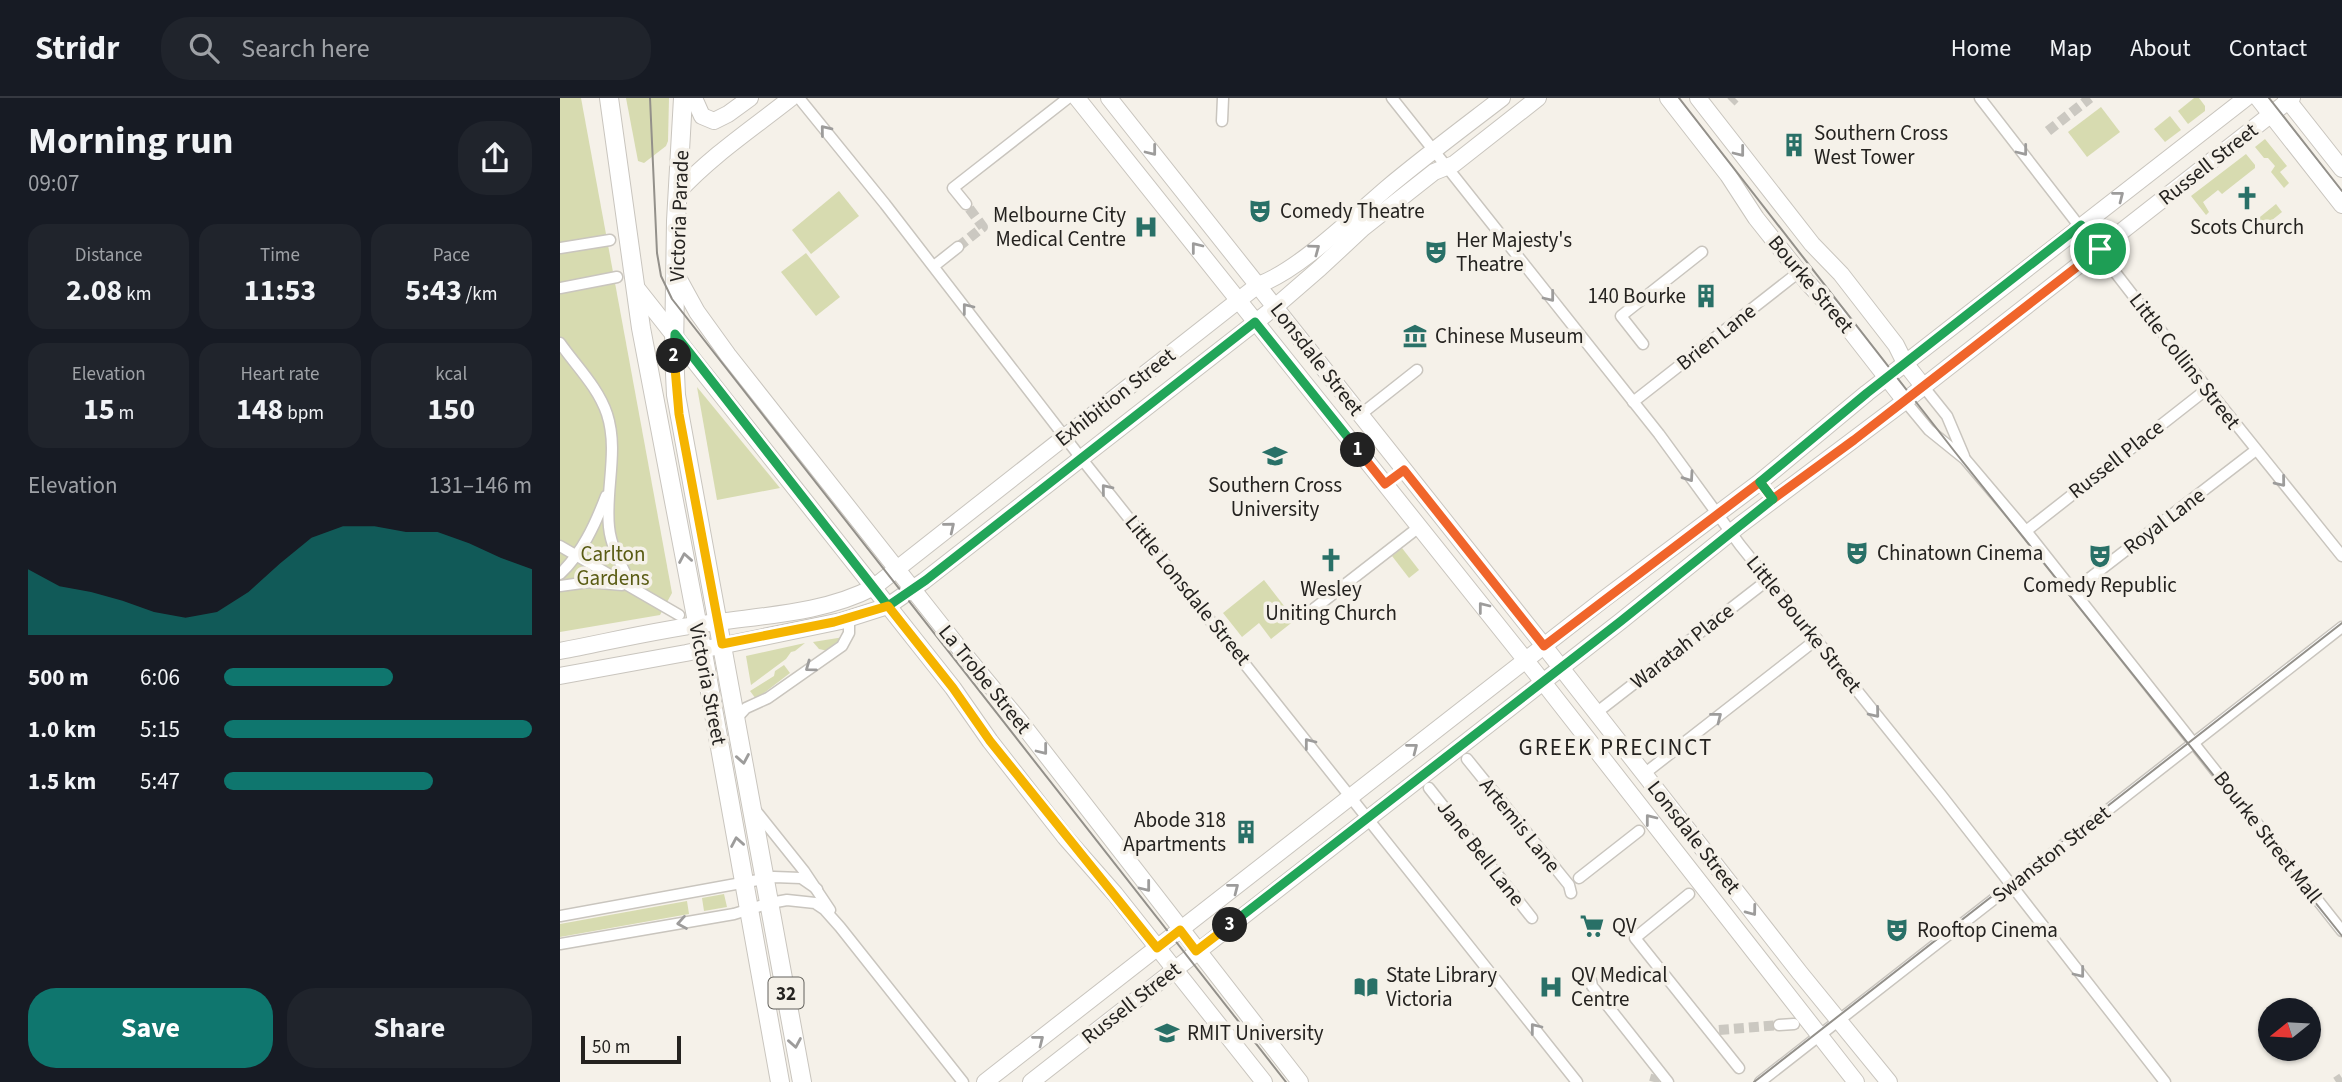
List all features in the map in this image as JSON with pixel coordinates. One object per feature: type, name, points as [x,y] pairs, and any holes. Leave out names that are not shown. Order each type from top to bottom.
[{"type":"main road","name":"Victoria Parade","points":[[609,98],[635,286]]},
{"type":"main road","name":"Victoria Parade","points":[[675,334],[675,272],[683,98]]},
{"type":"main road","points":[[694,98],[702,116],[713,121],[751,98]]},
{"type":"main road","points":[[678,192],[694,174],[791,98]]},
{"type":"main road","name":"Lonsdale Street","points":[[1109,98],[1889,1082]]},
{"type":"main road","name":"Exhibition Street","points":[[560,651],[834,603],[874,587],[1258,285],[1273,280],[1321,244],[1434,150],[1502,98]]},
{"type":"main road","name":"Bourke Street","points":[[1668,98],[1728,175],[1756,218],[1815,292],[1838,315],[1905,401]]},
{"type":"main road","name":"Bourke Street","points":[[1698,98],[1812,244],[1849,284],[1896,345],[1905,363],[1923,386]]},
{"type":"main road","name":"Russell Street","points":[[985,1082],[1525,660],[1760,482],[1887,377],[2246,98]]},
{"type":"main road","points":[[2258,98],[2342,205]]},
{"type":"main road","points":[[2289,99],[2342,169]]},
{"type":"main road","name":"Russell Street","points":[[1031,1082],[1773,499],[1905,401],[2289,99]]},
{"type":"main road","name":"Lonsdale Street","points":[[1086,101],[1156,196],[1543,682],[1856,1082]]},
{"type":"main road","name":"Exhibition Street","points":[[560,676],[849,618],[888,606],[913,590],[1275,307],[1363,228],[1434,172],[1454,164],[1528,101]]},
{"type":"main road","points":[[1156,196],[1175,181]]},
{"type":"main road","name":"La Trobe Street","points":[[675,272],[697,312],[721,345],[897,570],[1070,784],[1196,951],[1300,1082]]},
{"type":"main road","name":"La Trobe Street","points":[[635,286],[953,688],[990,741],[1264,1082]]},
{"type":"main road","name":"Victoria Street","points":[[635,286],[780,1082]]},
{"type":"main road","points":[[1209,324],[1225,345]]},
{"type":"main road","name":"Victoria Street","points":[[675,334],[674,380],[679,414],[802,1082]]},
{"type":"main road","points":[[1142,376],[1158,399]]},
{"type":"main road","points":[[1045,452],[1062,474]]},
{"type":"main road","points":[[1385,484],[1404,470]]},
{"type":"main road","points":[[1760,482],[1773,499]]},
{"type":"main road","points":[[1446,561],[1465,546]]},
{"type":"main road","points":[[1661,556],[1676,576]]},
{"type":"main road","points":[[1508,639],[1527,624]]},
{"type":"main road","points":[[582,647],[587,671]]},
{"type":"main road","points":[[1464,708],[1481,730]]},
{"type":"main road","points":[[1678,855],[1697,841]]},
{"type":"main road","points":[[1715,900],[1733,886]]},
{"type":"main road","points":[[1782,987],[1800,973]]},
{"type":"main road","points":[[1069,1017],[1086,1038]]},
{"type":"street","name":"Little Lonsdale Street","points":[[799,98],[1577,1082]]},
{"type":"street","points":[[966,204],[953,188],[1068,98]]},
{"type":"street","points":[[1222,121],[1223,98]]},
{"type":"street","name":"Little Bourke Street","points":[[1392,98],[2165,1082]]},
{"type":"street","name":"Little Collins Street","points":[[1980,98],[2100,249],[2131,293],[2342,556]]},
{"type":"street","points":[[560,248],[610,240]]},
{"type":"street","points":[[934,266],[958,247]]},
{"type":"street","points":[[1643,344],[1621,316],[1702,252]]},
{"type":"street","name":"Brien Lane","points":[[1633,402],[1799,272]]},
{"type":"street","points":[[560,288],[617,277]]},
{"type":"street","points":[[560,343],[595,389],[607,415],[612,456],[608,529],[632,587]]},
{"type":"street","points":[[1360,415],[1417,370]]},
{"type":"street","name":"Bourke Street","points":[[1923,386],[1947,416],[1965,459]]},
{"type":"street","name":"Russell Place","points":[[2026,530],[2207,389]]},
{"type":"street","name":"Bourke Street","points":[[1905,401],[1928,430],[1965,459],[2026,530],[2194,743]]},
{"type":"street","name":"Royal Lane","points":[[2073,591],[2256,450]]},
{"type":"street","points":[[560,574],[577,556],[594,527],[611,483]]},
{"type":"street","points":[[1311,611],[1419,527]]},
{"type":"street","points":[[560,547],[679,615]]},
{"type":"street","name":"Waratah Place","points":[[1596,713],[1769,579]]},
{"type":"street","points":[[560,586],[589,582],[632,587]]},
{"type":"street","points":[[736,719],[746,708],[768,698],[842,646],[849,633],[849,618]]},
{"type":"street","name":"Swanston Street","points":[[1760,1082],[2342,627]]},
{"type":"street","points":[[1644,774],[1816,639]]},
{"type":"street","name":"Bourke Street Mall","points":[[2194,743],[2342,931]]},
{"type":"street","name":"Artemis Lane","points":[[1467,758],[1569,885],[1571,893]]},
{"type":"street","name":"Jane Bell Lane","points":[[1429,788],[1532,918]]},
{"type":"street","points":[[751,804],[817,888],[841,927],[963,1082]]},
{"type":"street","points":[[1579,878],[1639,831]]},
{"type":"street","points":[[560,916],[783,876],[801,878],[817,888]]},
{"type":"street","points":[[1689,894],[1635,938],[1714,1031],[1739,1068]]},
{"type":"street","points":[[560,944],[734,914],[770,903],[797,900],[815,903],[841,927]]},
{"type":"street","points":[[1591,981],[1656,1072],[1668,1082]]},
{"type":"street","points":[[1779,1025],[1794,1024]]},
{"type":"green space","name":"Carlton Gardens","points":[[560,98],[581,98],[672,593],[660,615],[560,632]]},
{"type":"green space","points":[[626,98],[669,98],[668,141],[666,146],[644,163],[638,161]]},
{"type":"green space","points":[[2194,98],[2199,98],[2205,111],[2188,124],[2178,111]]},
{"type":"green space","points":[[2101,107],[2120,132],[2087,157],[2068,132]]},
{"type":"green space","points":[[2170,116],[2181,130],[2165,142],[2154,129]]},
{"type":"green space","points":[[2265,139],[2287,166],[2280,172],[2289,183],[2284,188],[2271,172],[2275,166],[2255,147]]},
{"type":"green space","points":[[2246,154],[2255,168],[2222,194],[2218,190],[2203,202],[2209,212],[2206,215],[2191,196]]},
{"type":"green space","points":[[839,191],[859,216],[811,254],[792,230]]},
{"type":"green space","points":[[2276,204],[2282,212],[2261,229],[2255,221]]},
{"type":"green space","points":[[806,253],[840,297],[816,316],[781,272]]},
{"type":"green space","points":[[697,387],[780,488],[717,500]]},
{"type":"green space","points":[[1402,548],[1419,570],[1409,578],[1392,556]]},
{"type":"green space","points":[[1264,580],[1295,620],[1271,639],[1259,623],[1242,637],[1223,613]]},
{"type":"green space","points":[[844,637],[828,651],[819,649],[813,642]]},
{"type":"green space","points":[[805,643],[791,652],[786,659],[751,685],[746,656]]},
{"type":"green space","points":[[784,665],[790,673],[756,699],[750,691],[774,676],[775,671]]},
{"type":"green space","points":[[724,894],[727,907],[704,911],[702,898]]},
{"type":"green space","points":[[687,901],[689,914],[560,937],[560,924]]},
{"type":"tunnel","points":[[1731,102],[1735,98]]},
{"type":"tunnel","points":[[2048,131],[2090,98]]},
{"type":"tunnel","points":[[958,247],[983,227],[966,204]]},
{"type":"tunnel","points":[[1719,1030],[1779,1025]]},
{"type":"tunnel","points":[[1654,1082],[1656,1075]]},
{"type":"tunnel","points":[[2336,1082],[2342,1078]]},
{"type":"tram line","points":[[650,98],[657,253],[661,276],[672,299],[1286,1082]]},
{"type":"tram line","points":[[1679,98],[1955,452],[2342,936]]},
{"type":"tram line","points":[[2269,98],[2342,191]]},
{"type":"tram line","points":[[1754,1082],[2342,623]]},
{"type":"place","name":"Southern Cross West Tower","points":[[1794,145]]},
{"type":"place","name":"Scots Church","points":[[2247,198]]},
{"type":"place","name":"Comedy Theatre","points":[[1260,211]]},
{"type":"place","name":"Melbourne City Medical Centre","points":[[1146,227]]},
{"type":"place","name":"Her Majesty's Theatre","points":[[1436,252]]},
{"type":"place","name":"140 Bourke","points":[[1706,296]]},
{"type":"place","name":"Chinese Museum","points":[[1415,336]]},
{"type":"place","name":"Southern Cross University","points":[[1275,456]]},
{"type":"place","name":"Chinatown Cinema","points":[[1857,553]]},
{"type":"place","name":"Comedy Republic","points":[[2100,556]]},
{"type":"place","name":"Wesley Uniting Church","points":[[1331,560]]},
{"type":"place","name":"Abode 318 Apartments","points":[[1246,832]]},
{"type":"place","name":"QV","points":[[1592,926]]},
{"type":"place","name":"Rooftop Cinema","points":[[1897,930]]},
{"type":"place","name":"State Library Victoria","points":[[1366,987]]},
{"type":"place","name":"QV Medical Centre","points":[[1551,987]]},
{"type":"place","name":"RMIT University","points":[[1167,1033]]},
{"type":"district","name":"GREEK PRECINCT","points":[[1616,747]]},
{"type":"route","points":[[2100,249],[1854,440],[1773,499],[1760,482],[1544,646],[1404,470],[1385,484],[1255,322],[926,580],[888,606],[675,334],[674,380],[679,414],[722,644],[834,622],[888,606],[953,688],[990,741],[1157,948],[1180,930],[1196,951],[1621,621],[1773,499],[1760,482],[1867,393],[2081,225],[2100,249]]}]
